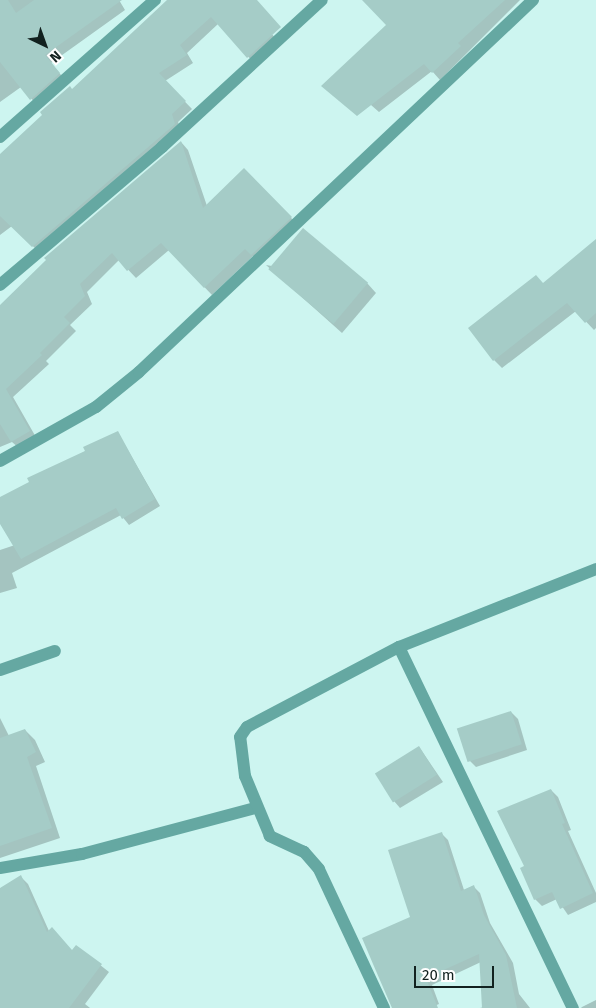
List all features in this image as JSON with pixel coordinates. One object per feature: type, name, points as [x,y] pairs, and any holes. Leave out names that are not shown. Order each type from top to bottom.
[{"type":"street","points":[[0,137],[155,0]]},
{"type":"street","points":[[0,285],[191,121],[322,0]]},
{"type":"street","points":[[0,461],[96,407],[139,372],[533,0]]},
{"type":"street","points":[[384,1008],[319,869],[304,852],[270,836],[255,808],[241,755],[240,736],[247,727],[399,647],[594,575]]},
{"type":"street","points":[[399,647],[572,1008]]},
{"type":"street","points":[[0,670],[55,651]]},
{"type":"street","points":[[0,868],[82,854],[255,808]]},
{"type":"building","points":[[0,0],[8,0],[16,13],[34,0],[122,0],[45,55],[60,73],[30,100],[0,62]]},
{"type":"building","points":[[167,0],[257,0],[281,27],[247,58],[211,17],[180,45],[187,55],[159,73],[186,101],[172,114],[175,124],[32,247],[0,216],[0,154],[42,115],[40,112],[70,86],[72,89]]},
{"type":"building","points":[[362,0],[505,0],[458,43],[461,46],[432,73],[424,64],[357,116],[321,86],[386,25]]},
{"type":"building","points":[[181,141],[203,208],[244,168],[292,217],[251,255],[245,249],[204,288],[161,243],[127,271],[112,253],[80,284],[85,296],[64,317],[70,323],[40,353],[42,355],[6,389],[30,431],[11,442],[0,424],[0,305],[46,260],[44,258]]},
{"type":"building","points":[[303,228],[368,283],[333,324],[268,269]]},
{"type":"building","points":[[596,239],[596,313],[585,323],[567,303],[493,361],[468,328],[536,275],[543,283]]},
{"type":"building","points":[[118,431],[155,499],[122,519],[116,508],[21,559],[0,524],[0,497],[29,482],[27,478],[85,451],[83,447]]},
{"type":"building","points":[[511,711],[522,744],[468,762],[457,729]]},
{"type":"building","points":[[25,729],[36,752],[27,757],[52,828],[0,846],[0,738]]},
{"type":"building","points":[[419,746],[437,775],[393,802],[375,774]]},
{"type":"building","points":[[551,789],[565,823],[562,824],[593,893],[560,909],[552,892],[534,900],[520,868],[524,866],[497,811]]},
{"type":"building","points":[[442,832],[461,891],[474,885],[484,915],[506,955],[517,1008],[482,1008],[479,954],[426,978],[438,1008],[392,1008],[373,964],[362,938],[410,917],[388,850]]},
{"type":"building","points":[[21,875],[47,932],[52,927],[72,950],[76,945],[102,964],[69,1008],[0,1008],[0,888]]}]
